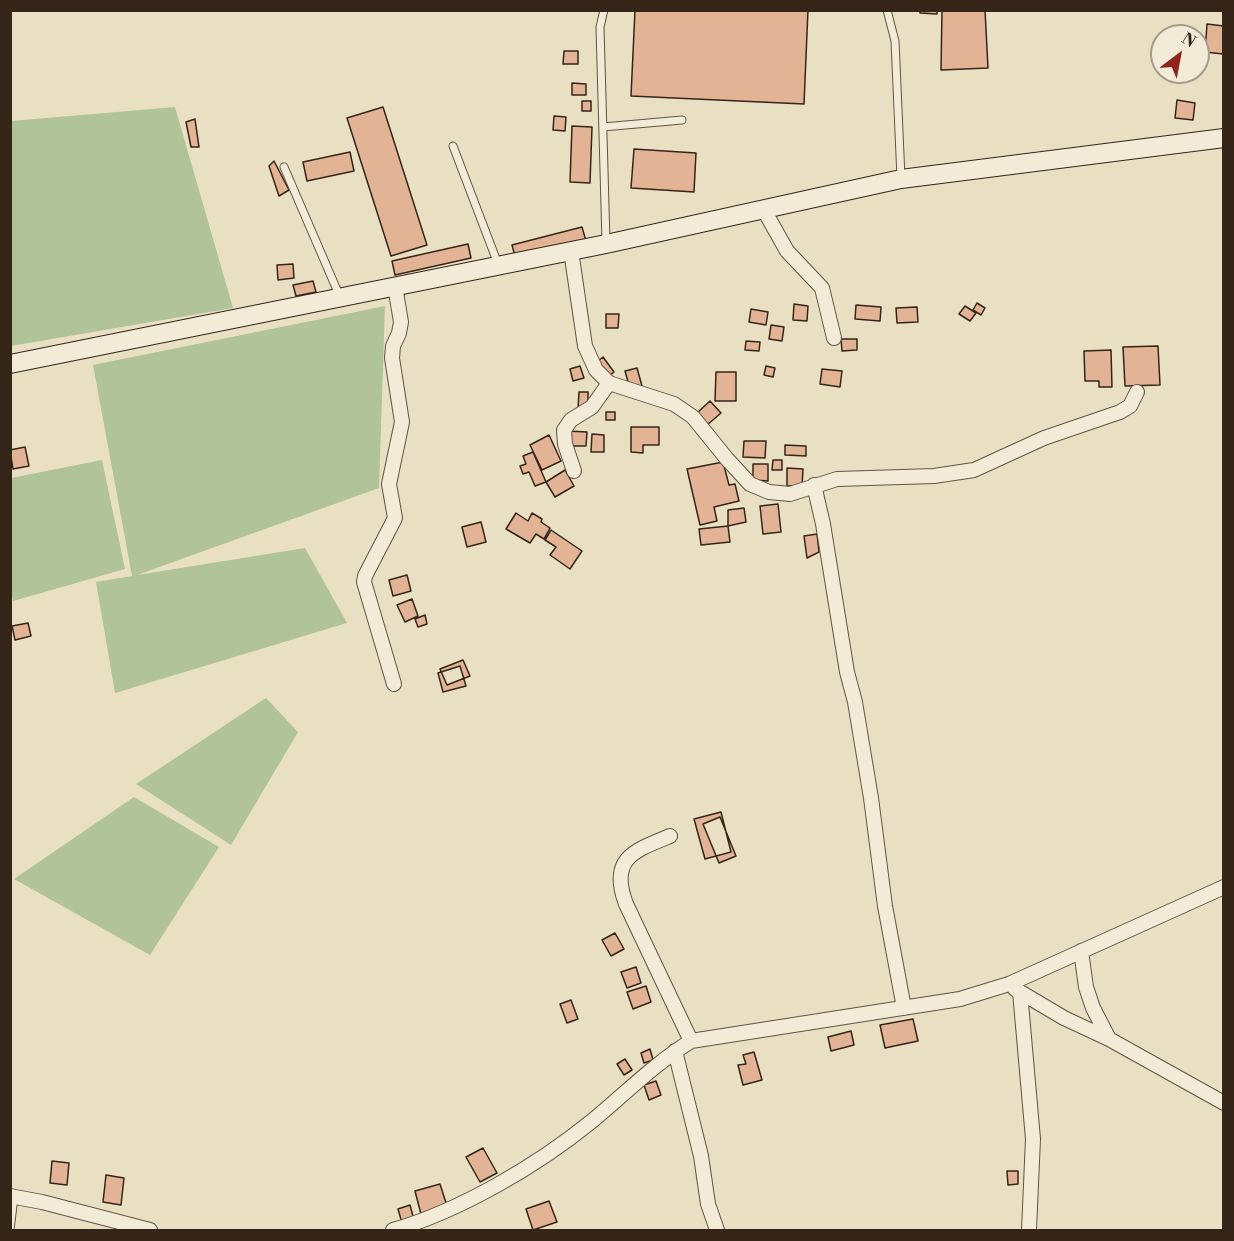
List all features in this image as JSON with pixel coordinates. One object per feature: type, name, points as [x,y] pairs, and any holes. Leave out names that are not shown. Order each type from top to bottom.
[{"type":"street","points":[[10,364],[606,244],[901,179],[1224,138]]},
{"type":"street","points":[[764,210],[787,252],[822,288],[834,338]]},
{"type":"street","points":[[571,251],[585,346],[596,370],[609,383],[674,404],[693,417],[750,484],[769,492],[790,494],[837,479],[934,476],[974,470],[1044,438],[1120,412],[1130,406],[1137,392]]},
{"type":"street","points":[[394,684],[364,582],[395,518],[389,484],[402,422],[392,358],[393,346],[401,322],[395,286]]},
{"type":"street","points":[[574,471],[565,444],[564,430],[571,420],[592,407],[609,383]]},
{"type":"street","points":[[814,485],[824,524],[847,672],[855,702],[871,798],[885,906],[904,1008]]},
{"type":"street","points":[[670,836],[637,849],[624,863],[620,879],[621,890],[691,1041]]},
{"type":"street","points":[[393,1230],[456,1205],[550,1152],[592,1120],[641,1076],[691,1041],[960,999],[1015,988],[1081,951],[1224,887]]},
{"type":"street","points":[[1081,951],[1086,987],[1093,1008],[1109,1039]]},
{"type":"street","points":[[1015,988],[1064,1018],[1109,1039],[1224,1103]]},
{"type":"street","points":[[1015,988],[1032,1139],[1029,1230]]},
{"type":"street","points":[[675,1051],[701,1156],[708,1204],[717,1230]]},
{"type":"street","points":[[12,1197],[42,1202],[150,1230]]},
{"type":"lane","points":[[604,10],[600,27],[603,203],[606,244]]},
{"type":"lane","points":[[887,10],[896,41],[901,179]]},
{"type":"lane","points":[[603,127],[682,120]]},
{"type":"lane","points":[[453,146],[499,265]]},
{"type":"lane","points":[[284,167],[340,297]]},
{"type":"lane","points":[[10,1230],[12,1197]]},
{"type":"green space","points":[[175,107],[233,308],[11,346],[11,121]]},
{"type":"green space","points":[[385,306],[379,488],[137,575],[305,548],[347,623],[115,693],[96,582],[132,576],[93,365]]},
{"type":"green space","points":[[102,460],[125,569],[13,601],[10,586],[11,478]]},
{"type":"green space","points":[[266,698],[298,732],[231,845],[136,784]]},
{"type":"green space","points":[[134,797],[219,847],[150,955],[14,879]]},
{"type":"building","points":[[635,10],[808,10],[804,104],[631,96]]},
{"type":"building","points":[[920,10],[937,10],[937,14],[920,13]]},
{"type":"building","points":[[942,10],[985,10],[988,68],[941,70]]},
{"type":"building","points":[[1210,24],[1224,26],[1223,54],[1210,53]]},
{"type":"building","points":[[564,51],[578,51],[578,64],[563,64]]},
{"type":"building","points":[[572,83],[586,84],[586,95],[572,95]]},
{"type":"building","points":[[1177,100],[1195,103],[1193,120],[1175,118]]},
{"type":"building","points":[[582,101],[591,101],[591,111],[582,111]]},
{"type":"building","points":[[383,107],[427,245],[391,256],[347,118]]},
{"type":"building","points":[[554,116],[566,117],[565,131],[553,130]]},
{"type":"building","points":[[195,119],[199,147],[191,147],[186,122]]},
{"type":"building","points":[[572,126],[592,127],[590,183],[570,182]]},
{"type":"building","points":[[634,149],[696,153],[694,192],[631,188]]},
{"type":"building","points":[[350,152],[354,171],[307,181],[303,162]]},
{"type":"building","points":[[274,161],[289,190],[279,196],[269,166]]},
{"type":"building","points":[[582,227],[586,241],[516,260],[512,245]]},
{"type":"building","points":[[468,244],[471,258],[395,275],[392,261]]},
{"type":"building","points":[[293,264],[294,278],[278,280],[277,265]]},
{"type":"building","points":[[313,281],[316,292],[296,296],[293,285]]},
{"type":"building","points":[[977,303],[985,308],[981,315],[973,310]]},
{"type":"building","points":[[794,304],[808,306],[807,321],[793,320]]},
{"type":"building","points":[[856,305],[881,307],[880,321],[855,319]]},
{"type":"building","points":[[965,306],[976,313],[970,321],[959,314]]},
{"type":"building","points":[[917,307],[918,322],[897,323],[896,308]]},
{"type":"building","points":[[751,309],[768,312],[766,325],[749,322]]},
{"type":"building","points":[[606,314],[619,314],[618,328],[606,328]]},
{"type":"building","points":[[771,325],[784,327],[782,341],[769,339]]},
{"type":"building","points":[[841,339],[857,339],[857,350],[842,351]]},
{"type":"building","points":[[746,341],[760,342],[759,351],[745,350]]},
{"type":"building","points":[[1158,346],[1160,385],[1125,386],[1123,347]]},
{"type":"building","points":[[1111,350],[1112,387],[1099,387],[1099,381],[1085,381],[1084,351]]},
{"type":"building","points":[[603,357],[614,372],[608,377],[597,362]]},
{"type":"building","points":[[580,366],[584,378],[573,381],[570,369]]},
{"type":"building","points":[[766,366],[775,368],[773,377],[764,375]]},
{"type":"building","points":[[637,368],[642,386],[630,389],[625,371]]},
{"type":"building","points":[[822,369],[842,371],[840,387],[820,384]]},
{"type":"building","points":[[716,372],[736,372],[736,401],[715,401]]},
{"type":"building","points":[[579,392],[588,392],[588,409],[578,409]]},
{"type":"building","points":[[710,401],[721,413],[707,425],[697,413]]},
{"type":"building","points":[[606,412],[615,412],[615,420],[606,420]]},
{"type":"building","points":[[631,427],[659,427],[659,445],[643,445],[643,453],[631,452]]},
{"type":"building","points":[[567,431],[587,432],[586,446],[566,446]]},
{"type":"building","points":[[592,434],[604,435],[604,452],[591,452]]},
{"type":"building","points":[[549,435],[561,461],[542,470],[530,445]]},
{"type":"building","points":[[744,441],[766,441],[765,458],[743,457]]},
{"type":"building","points":[[785,445],[806,446],[806,456],[785,455]]},
{"type":"building","points":[[25,447],[29,466],[13,469],[10,450]]},
{"type":"building","points":[[533,452],[546,482],[535,486],[529,472],[523,474],[520,466],[526,464],[523,456]]},
{"type":"building","points":[[773,460],[782,460],[782,470],[772,470]]},
{"type":"building","points":[[723,462],[729,485],[735,484],[739,501],[714,507],[717,521],[700,525],[687,469]]},
{"type":"building","points":[[753,464],[768,464],[768,481],[753,480]]},
{"type":"building","points":[[787,468],[803,469],[802,486],[787,486]]},
{"type":"building","points":[[565,470],[574,486],[555,497],[546,482]]},
{"type":"building","points":[[778,504],[781,532],[763,534],[760,506]]},
{"type":"building","points":[[744,508],[746,522],[728,526],[728,510]]},
{"type":"building","points":[[516,513],[528,521],[532,513],[542,519],[541,522],[550,528],[544,539],[536,534],[530,543],[506,529]]},
{"type":"building","points":[[481,522],[486,542],[467,547],[462,527]]},
{"type":"building","points":[[728,526],[730,542],[701,545],[699,529]]},
{"type":"building","points":[[551,530],[582,551],[570,569],[550,555],[556,547],[545,540]]},
{"type":"building","points":[[817,534],[819,552],[807,558],[804,536]]},
{"type":"building","points":[[407,575],[411,591],[393,596],[389,580]]},
{"type":"building","points":[[412,599],[418,616],[405,622],[397,605]]},
{"type":"building","points":[[425,615],[427,624],[418,627],[415,619]]},
{"type":"building","points":[[28,623],[31,636],[15,640],[12,626]]},
{"type":"building","points":[[463,660],[470,676],[447,685],[440,669]]},
{"type":"building","points":[[460,666],[466,686],[443,692],[438,673]]},
{"type":"building","points":[[721,812],[731,852],[705,859],[694,819]]},
{"type":"building","points":[[720,817],[736,856],[719,863],[703,824]]},
{"type":"building","points":[[615,933],[624,949],[611,956],[602,940]]},
{"type":"building","points":[[636,967],[641,983],[627,988],[621,972]]},
{"type":"building","points":[[646,986],[651,1002],[633,1009],[627,992]]},
{"type":"building","points":[[571,1000],[578,1019],[567,1023],[560,1004]]},
{"type":"building","points":[[913,1019],[918,1041],[885,1048],[880,1025]]},
{"type":"building","points":[[851,1031],[854,1045],[831,1051],[828,1037]]},
{"type":"building","points":[[650,1049],[653,1060],[644,1063],[641,1053]]},
{"type":"building","points":[[754,1052],[762,1080],[743,1085],[738,1065],[746,1064],[743,1055]]},
{"type":"building","points":[[625,1059],[632,1070],[624,1075],[617,1064]]},
{"type":"building","points":[[656,1081],[661,1095],[649,1100],[644,1085]]},
{"type":"building","points":[[483,1148],[497,1173],[480,1182],[466,1157]]},
{"type":"building","points":[[52,1161],[69,1163],[67,1185],[50,1183]]},
{"type":"building","points":[[1007,1171],[1018,1171],[1018,1184],[1008,1185]]},
{"type":"building","points":[[106,1175],[124,1178],[121,1205],[103,1202]]},
{"type":"building","points":[[440,1184],[447,1206],[421,1214],[415,1191]]},
{"type":"building","points":[[549,1201],[557,1222],[533,1230],[526,1209]]},
{"type":"building","points":[[410,1205],[414,1220],[402,1223],[398,1209]]}]
